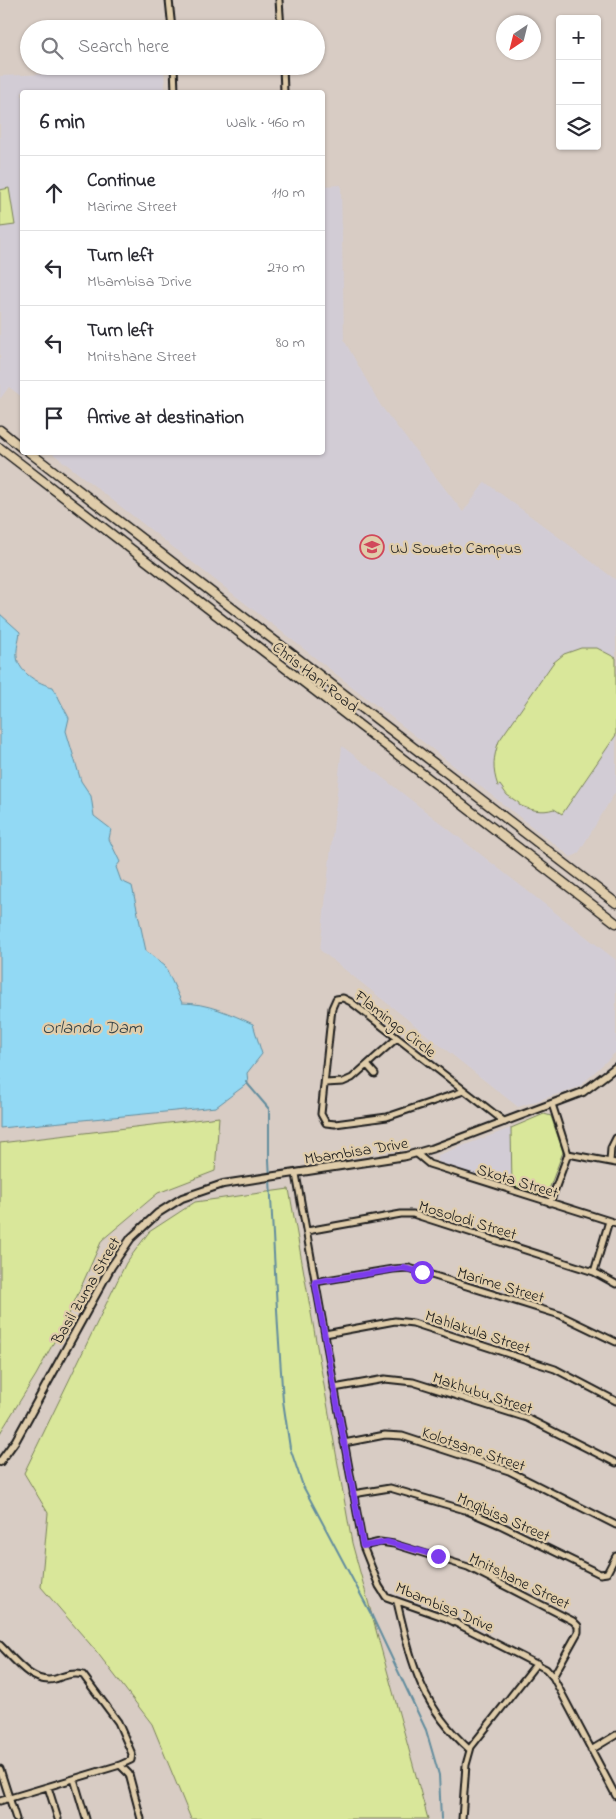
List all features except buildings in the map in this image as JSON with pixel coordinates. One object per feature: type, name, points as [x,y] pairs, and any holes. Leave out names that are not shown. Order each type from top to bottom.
[{"type":"main road","points":[[0,430],[20,446]]},
{"type":"main road","name":"Chris Hani Road","points":[[0,448],[616,923]]},
{"type":"main road","name":"Chris Hani Road","points":[[33,455],[616,903]]},
{"type":"main road","points":[[68,502],[78,489]]},
{"type":"street","points":[[169,0],[171,20]]},
{"type":"street","points":[[279,0],[280,20]]},
{"type":"street","points":[[174,75],[175,90]]},
{"type":"street","points":[[283,75],[284,90]]},
{"type":"street","name":"Flamingo Circle","points":[[464,1091],[387,1117],[329,1124],[324,1121],[321,1114],[332,1008],[338,998],[346,999],[505,1122]]},
{"type":"street","points":[[325,1082],[346,1081],[368,1066],[397,1038]]},
{"type":"street","points":[[368,1066],[375,1074]]},
{"type":"street","name":"Mbambisa Drive","points":[[616,1066],[583,1092],[417,1154],[296,1174],[363,1546],[379,1586],[386,1597],[446,1618],[546,1668],[553,1677],[616,1796]]},
{"type":"street","points":[[550,1203],[568,1154],[552,1104]]},
{"type":"street","points":[[610,1162],[611,1148],[616,1138]]},
{"type":"street","name":"Skota Street","points":[[417,1154],[429,1164],[616,1223]]},
{"type":"street","points":[[568,1154],[616,1164]]},
{"type":"street","name":"Basil Zuma Street","points":[[0,1462],[16,1440],[116,1260],[143,1225],[172,1203],[191,1194],[223,1184],[296,1174]]},
{"type":"street","name":"Mosolodi Street","points":[[307,1231],[401,1214],[413,1214],[594,1272],[616,1284]]},
{"type":"street","points":[[594,1272],[609,1222]]},
{"type":"street","name":"Marime Street","points":[[315,1282],[410,1268],[560,1315],[616,1342]]},
{"type":"street","name":"Mahlakula Street","points":[[325,1334],[395,1321],[413,1323],[555,1369],[616,1401]]},
{"type":"street","name":"Makhubu Street","points":[[334,1388],[385,1379],[412,1382],[517,1414],[616,1463]]},
{"type":"street","name":"Kolotsane Street","points":[[344,1443],[385,1435],[402,1436],[515,1474],[616,1525]]},
{"type":"street","name":"Mnqibisa Street","points":[[353,1494],[385,1488],[398,1490],[487,1519],[594,1573],[603,1574],[610,1568],[616,1556]]},
{"type":"street","name":"Mnitshane Street","points":[[363,1546],[380,1542],[394,1544],[468,1567],[573,1621],[578,1626],[578,1632],[553,1677]]},
{"type":"street","points":[[397,1602],[409,1654],[428,1699],[440,1720],[470,1750]]},
{"type":"street","points":[[0,1645],[39,1680],[49,1681],[74,1673],[83,1675],[118,1722],[131,1750],[131,1760],[120,1765],[0,1801]]},
{"type":"street","points":[[462,1819],[466,1765],[470,1750],[537,1663]]},
{"type":"street","points":[[591,1750],[616,1735]]},
{"type":"street","points":[[120,1765],[129,1774],[141,1819]]},
{"type":"street","points":[[0,1770],[16,1819]]},
{"type":"street","points":[[74,1779],[86,1819]]},
{"type":"street","points":[[48,1786],[58,1819]]},
{"type":"shaded area","points":[[164,75],[165,90],[20,90],[20,395],[9,387],[0,399],[0,76]]},
{"type":"shaded area","name":"UJ Soweto Campus","points":[[341,185],[344,340],[381,406],[463,512],[485,482],[616,580],[616,791],[578,854],[571,857],[55,455],[325,455],[325,186]]},
{"type":"shaded area","points":[[342,746],[616,960],[616,1052],[579,1087],[518,1107],[320,950]]},
{"type":"shaded area","points":[[511,1128],[512,1187],[438,1162],[438,1155]]},
{"type":"green space","points":[[9,188],[15,225],[0,227],[0,190]]},
{"type":"green space","points":[[581,648],[597,648],[616,658],[616,735],[562,814],[554,809],[541,811],[527,808],[519,805],[519,803],[507,795],[500,785],[498,786],[494,764],[499,741],[553,663],[564,654]]},
{"type":"green space","points":[[544,1114],[551,1116],[563,1152],[548,1192],[538,1195],[512,1187],[511,1128]]},
{"type":"green space","points":[[219,1117],[215,1171],[158,1193],[102,1240],[68,1316],[36,1375],[0,1433],[0,1143]]},
{"type":"green space","points":[[289,1189],[352,1543],[428,1819],[191,1819],[152,1724],[96,1651],[41,1587],[48,1513],[24,1473],[126,1263],[149,1232],[195,1202]]},
{"type":"water","name":"Orlando Dam","points":[[0,614],[20,632],[17,657],[22,668],[30,677],[53,687],[69,718],[66,731],[81,781],[91,796],[94,816],[111,829],[109,839],[120,862],[116,867],[121,881],[132,886],[146,951],[165,966],[182,1003],[210,1007],[253,1024],[262,1054],[247,1073],[248,1083],[216,1107],[0,1128]]},
{"type":"waterway","points":[[246,1082],[269,1109],[269,1160],[278,1328],[283,1401],[290,1448],[303,1486],[371,1614],[426,1730],[439,1775],[441,1819]]},
{"type":"place","name":"UJ Soweto Campus","points":[[372,547]]},
{"type":"route","points":[[422,1272],[403,1268],[315,1282],[363,1546],[387,1542],[438,1556]]}]
